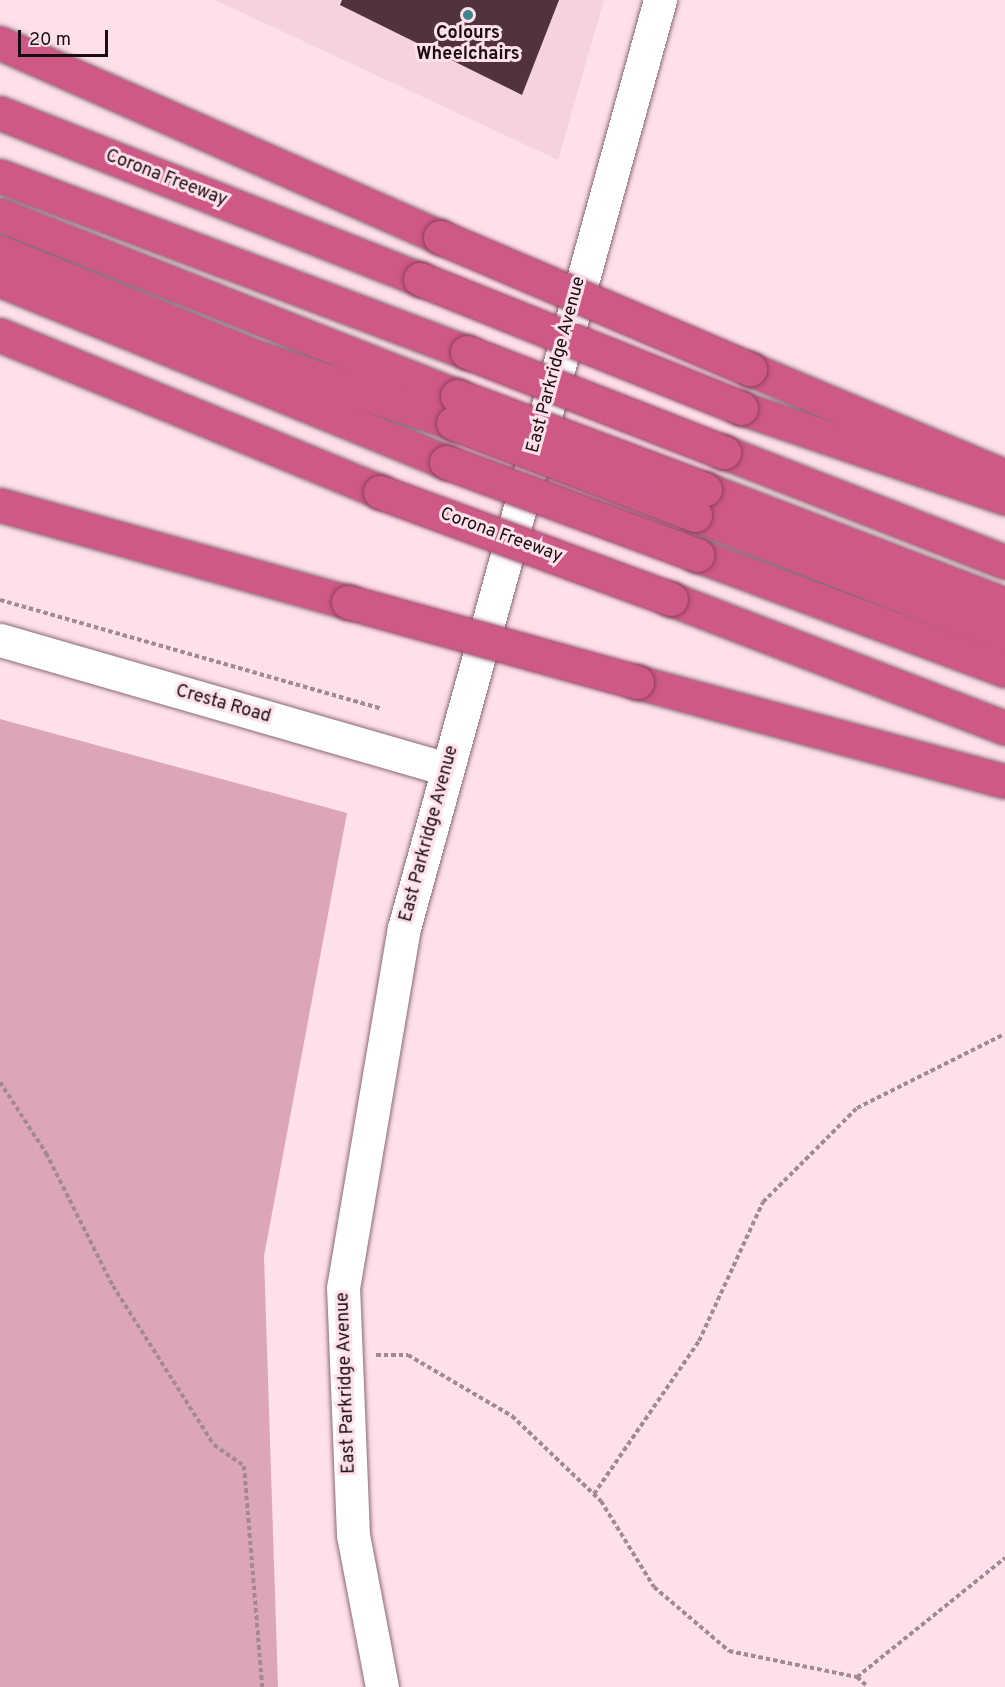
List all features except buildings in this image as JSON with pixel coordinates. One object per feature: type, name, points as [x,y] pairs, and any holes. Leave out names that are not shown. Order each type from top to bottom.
[{"type":"highway","points":[[0,43],[440,237],[1005,476]]},
{"type":"highway","name":"Corona Freeway","points":[[0,113],[741,408],[1005,498]]},
{"type":"highway","points":[[0,176],[467,352],[1005,562]]},
{"type":"highway","points":[[0,215],[455,410],[700,502],[1005,604]]},
{"type":"highway","points":[[7,264],[256,357],[455,410]]},
{"type":"highway","points":[[7,264],[446,462],[1005,670]]},
{"type":"highway","name":"Corona Freeway","points":[[0,335],[125,389],[380,492],[671,599],[1005,728]]},
{"type":"highway","points":[[0,357],[125,389]]},
{"type":"highway","points":[[700,502],[1005,636]]},
{"type":"highway","points":[[0,505],[637,682],[1005,781]]},
{"type":"main road","name":"East Parkridge Avenue","points":[[382,1687],[353,1535],[343,1288],[395,978],[447,769],[660,0]]},
{"type":"main road","name":"Cresta Road","points":[[0,640],[447,769]]},
{"type":"path","points":[[0,600],[380,708]]},
{"type":"path","points":[[594,1494],[699,1341],[763,1202],[857,1108],[1005,1034]]},
{"type":"path","points":[[0,1082],[46,1153],[113,1286],[214,1445],[244,1466],[262,1687]]},
{"type":"path","points":[[345,1355],[408,1355],[512,1416],[594,1494],[654,1587],[729,1652],[856,1677],[868,1687]]},
{"type":"path","points":[[856,1677],[1005,1558]]},
{"type":"shaded area","points":[[215,0],[604,0],[558,160]]},
{"type":"shaded area","points":[[0,719],[347,813],[264,1256],[278,1687],[0,1687]]},
{"type":"place","name":"Colours Wheelchairs","points":[[468,15]]}]
